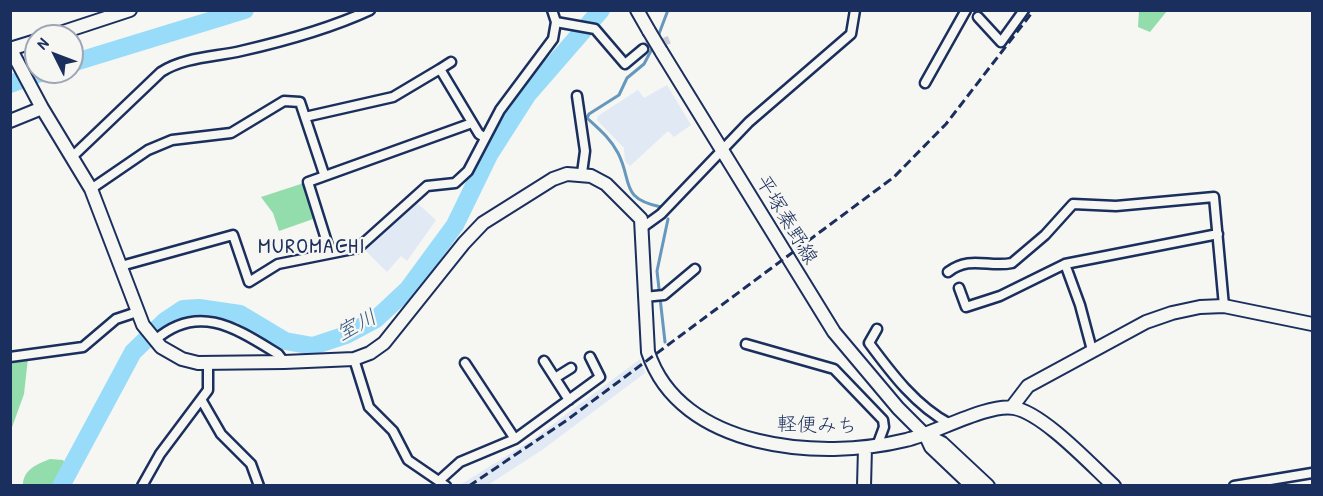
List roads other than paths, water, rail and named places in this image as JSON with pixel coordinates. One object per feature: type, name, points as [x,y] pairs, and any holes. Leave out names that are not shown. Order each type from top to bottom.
[{"type":"street","points":[[84,25],[130,10]]},
{"type":"street","points":[[72,157],[161,72],[174,64],[242,51],[338,26],[370,10]]},
{"type":"street","points":[[121,266],[233,236],[249,282],[278,264],[358,248],[427,186],[446,186],[463,178],[500,110],[547,51],[553,39],[556,22],[552,10]]},
{"type":"street","name":"平塚秦野線","points":[[637,10],[834,332],[874,383],[924,434],[931,447],[972,486]]},
{"type":"street","points":[[11,50],[41,106],[91,189],[137,312],[154,340],[168,352],[182,359],[208,363],[354,359],[370,353],[384,343],[464,243],[483,223],[553,178],[582,173],[606,184],[637,213],[644,227],[661,214],[748,123],[851,34],[855,10]]},
{"type":"street","points":[[925,83],[966,10]]},
{"type":"street","points":[[978,17],[1001,42],[1024,10]]},
{"type":"street","points":[[556,22],[596,29],[625,64],[643,49]]},
{"type":"street","points":[[305,117],[393,97],[451,62]]},
{"type":"street","points":[[440,69],[479,134],[484,137]]},
{"type":"street","points":[[576,96],[585,152],[582,173]]},
{"type":"street","points":[[91,189],[148,150],[172,140],[231,133],[284,101],[300,102],[324,174]]},
{"type":"street","points":[[10,122],[41,106]]},
{"type":"street","points":[[330,252],[308,182],[324,174],[472,123]]},
{"type":"street","points":[[948,272],[959,264],[970,261],[1012,263],[1045,235],[1073,204],[1116,206],[1214,197],[1224,306]]},
{"type":"street","name":"軽便みち","points":[[644,227],[654,296],[648,352],[655,373],[664,386],[697,414],[725,429],[782,447],[871,447],[924,434],[991,410],[1012,407]]},
{"type":"street","points":[[959,288],[966,307],[1000,296],[1065,264],[1218,234]]},
{"type":"street","points":[[1065,264],[1080,304],[1092,350]]},
{"type":"street","points":[[654,296],[695,269]]},
{"type":"street","points":[[1114,486],[1041,420],[1026,411],[1012,407],[1028,386],[1146,322],[1172,313],[1200,307],[1224,306],[1312,324]]},
{"type":"street","points":[[10,357],[83,347],[116,319],[137,312]]},
{"type":"street","points":[[154,340],[178,325],[221,322],[240,330],[278,354],[284,362]]},
{"type":"street","points":[[877,329],[869,343],[884,363],[927,412],[950,424]]},
{"type":"street","points":[[747,344],[834,369],[883,420],[883,430],[871,447],[864,486]]},
{"type":"street","points":[[354,359],[369,407],[393,431],[408,460],[443,483],[460,462],[515,439],[600,377],[590,357]]},
{"type":"street","points":[[544,361],[569,400]]},
{"type":"street","points":[[142,486],[165,446],[202,401],[209,384],[208,363]]},
{"type":"street","points":[[465,363],[515,439]]},
{"type":"street","points":[[555,378],[571,368]]},
{"type":"street","points":[[202,401],[220,434],[251,464],[259,486]]},
{"type":"street","name":"平塚秦野線","points":[[924,434],[942,443],[988,486]]},
{"type":"street","points":[[1234,486],[1312,472]]},
{"type":"waterway","points":[[84,59],[245,10]]},
{"type":"waterway","name":"室川","points":[[61,486],[133,352],[165,321],[183,309],[199,308],[240,314],[285,341],[313,346],[346,335],[376,319],[408,289],[455,225],[489,155],[528,94],[601,10]]},
{"type":"waterway","points":[[657,39],[668,10]]},
{"type":"waterway","points":[[654,45],[644,64],[627,78],[619,95],[589,114],[587,118],[615,148],[633,194],[639,199],[661,207]]},
{"type":"waterway","points":[[10,84],[24,79]]},
{"type":"waterway","points":[[665,342],[657,271],[668,219]]},
{"type":"tunnel","points":[[643,49],[653,39],[661,43],[671,39]]},
{"type":"railway","points":[[469,486],[567,420],[894,177],[946,124],[1034,10]]},
{"type":"district","name":"MUROMACHI","points":[[312,247]]}]
